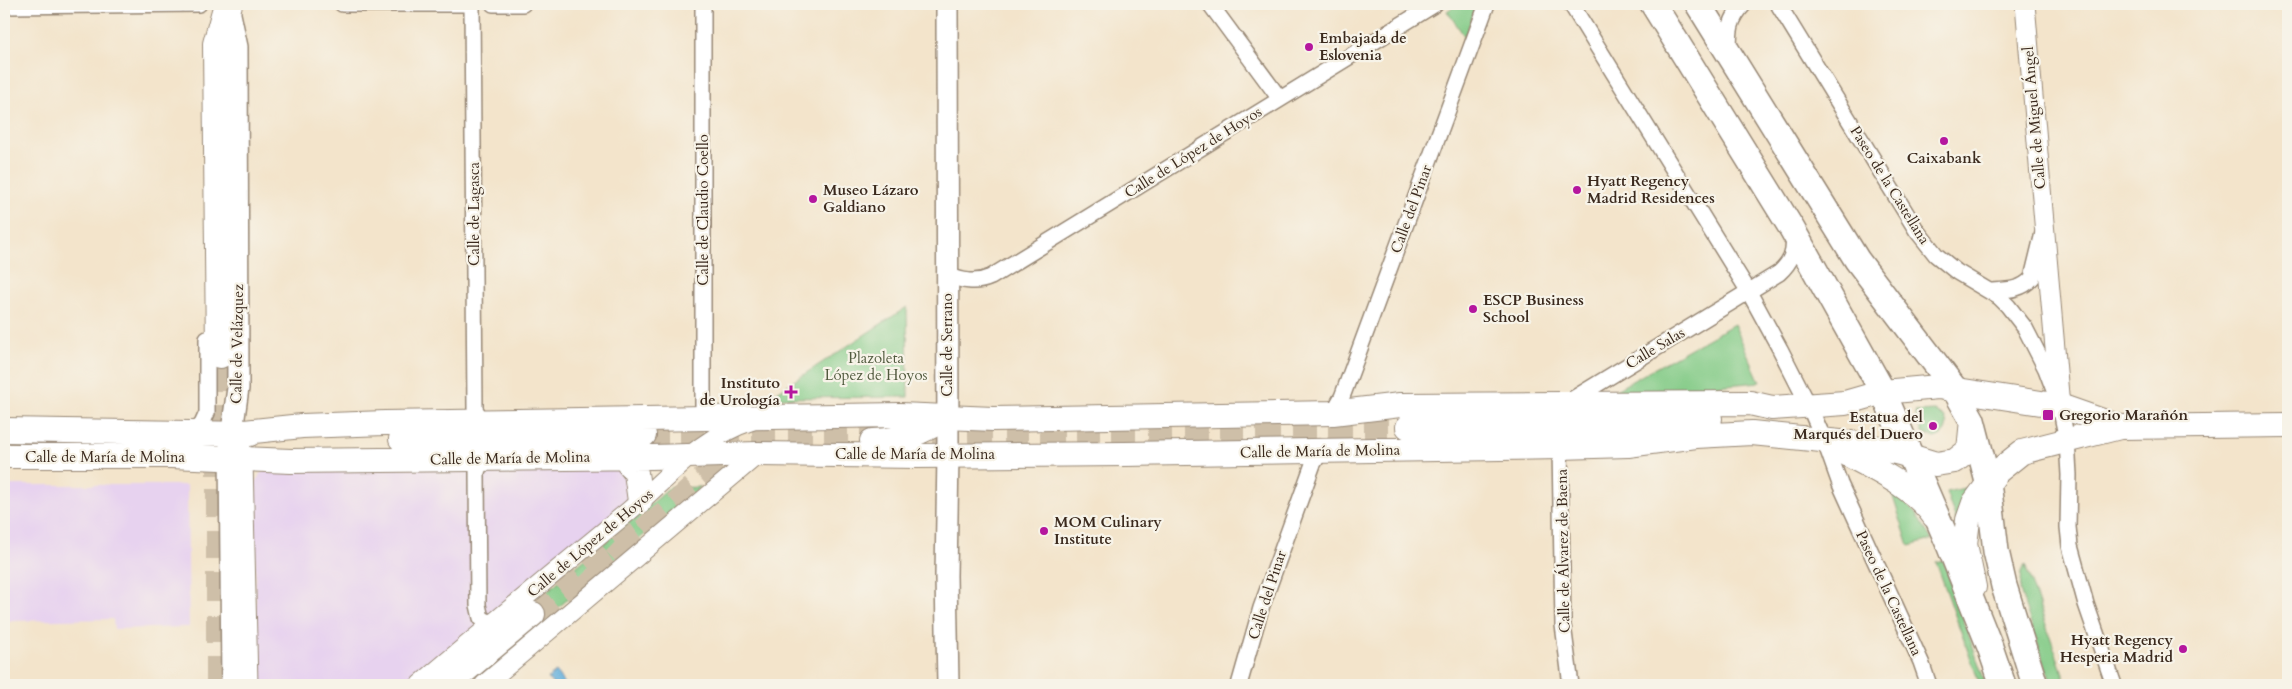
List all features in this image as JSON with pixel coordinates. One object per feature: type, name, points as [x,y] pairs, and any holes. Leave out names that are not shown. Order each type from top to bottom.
[{"type":"highway","points":[[220,354],[217,44],[228,4]]},
{"type":"highway","points":[[1653,4],[1792,230],[1883,392],[1942,528],[1990,647],[2003,685]]},
{"type":"highway","points":[[1698,4],[1857,260],[1954,388],[1972,420],[1988,482],[1996,550],[2004,586],[2035,685]]},
{"type":"main road","name":"Calle de Velázquez","points":[[228,4],[237,47],[239,319],[238,388],[233,433],[237,460],[232,685]]},
{"type":"main road","name":"Calle de Serrano","points":[[947,4],[948,455],[946,576],[948,685]]},
{"type":"main road","points":[[1845,403],[1855,391],[1859,381],[1858,350]]},
{"type":"main road","name":"Calle de María de Molina","points":[[233,433],[324,425],[482,421],[900,414],[992,419],[1333,413],[1400,405],[1562,406],[1750,403],[1772,408],[1845,403],[1883,392],[1924,387],[1954,388],[2060,406],[2120,427]]},
{"type":"main road","name":"Calle de María de Molina","points":[[1408,426],[1635,425],[1751,416],[1772,408]]},
{"type":"main road","points":[[758,454],[776,447],[801,443],[903,439],[925,430],[947,417]]},
{"type":"main road","points":[[1825,442],[1867,445],[1936,464],[1955,462],[1969,450],[1972,420]]},
{"type":"main road","points":[[1990,647],[1965,544],[1968,520],[1974,504],[1988,482],[2006,463],[2022,452],[2120,427],[2288,426]]},
{"type":"main road","name":"Calle de María de Molina","points":[[4,430],[194,432],[400,439],[644,435]]},
{"type":"main road","name":"Calle de María de Molina","points":[[4,456],[119,455],[237,460],[482,459],[758,454],[948,455],[1321,451],[1628,445],[1696,436],[1752,433],[1801,437],[1825,442]]},
{"type":"main road","points":[[1825,442],[1910,489],[1925,504],[1942,528]]},
{"type":"main road","points":[[623,457],[636,473],[640,501]]},
{"type":"main road","points":[[448,685],[533,614]]},
{"type":"street","points":[[4,6],[199,4]]},
{"type":"street","name":"Calle de Velázquez","points":[[194,432],[206,418],[208,403],[206,138],[208,36],[211,22],[228,4]]},
{"type":"street","points":[[342,4],[464,4]]},
{"type":"street","name":"Calle de Lagasca","points":[[472,4],[475,409],[476,414],[482,421]]},
{"type":"street","points":[[494,4],[523,4]]},
{"type":"street","name":"Calle de Claudio Coello","points":[[703,4],[703,417]]},
{"type":"street","points":[[1210,4],[1280,99]]},
{"type":"street","name":"Calle de López de Hoyos","points":[[947,275],[960,280],[976,282],[991,277],[1435,4]]},
{"type":"street","name":"Calle del Pinar","points":[[1333,413],[1342,397],[1487,4]]},
{"type":"street","name":"Paseo de la Castellana","points":[[1571,4],[1749,292],[1809,406],[1825,442],[1840,484],[1917,653],[1929,685]]},
{"type":"street","points":[[1729,53],[1733,16],[1744,4]]},
{"type":"street","name":"Paseo de la Castellana","points":[[1778,4],[1917,231],[1936,256],[1957,272],[1990,291],[2008,306],[2026,328],[2046,369],[2060,406],[2067,440],[2070,546],[2114,685]]},
{"type":"street","name":"Calle de Miguel Ángel","points":[[2025,4],[2043,232],[2060,406]]},
{"type":"street","name":"Calle Salas","points":[[1562,406],[1779,274],[1791,260],[1794,249],[1792,230]]},
{"type":"street","name":"Calle de Miguel Ángel","points":[[1990,291],[2019,288],[2027,284],[2032,278],[2043,232]]},
{"type":"street","name":"Calle de López de Hoyos","points":[[420,685],[640,501],[688,456],[726,430],[768,416]]},
{"type":"street","name":"Calle de Álvarez de Baena","points":[[1560,447],[1563,625],[1571,685]]},
{"type":"street","name":"Calle del Pinar","points":[[1239,685],[1261,608],[1313,464],[1321,451]]},
{"type":"street","points":[[484,685],[758,454]]},
{"type":"street","points":[[482,459],[477,472],[478,605],[481,618],[493,624]]},
{"type":"street","name":"Calle de Velázquez","points":[[237,460],[248,685]]},
{"type":"shaded area","points":[[618,465],[636,496],[413,685],[257,685],[254,486],[260,474],[270,469]]},
{"type":"shaded area","points":[[4,485],[187,485],[189,627],[114,629],[113,619],[4,621]]},
{"type":"green space","points":[[1458,4],[1476,4],[1465,37],[1447,11]]},
{"type":"green space","name":"Plazoleta López de Hoyos","points":[[907,307],[908,397],[768,398]]},
{"type":"green space","points":[[1734,324],[1760,382],[1605,396]]},
{"type":"green space","points":[[1935,411],[1945,418],[1946,428],[1943,433],[1934,438],[1922,432],[1915,412]]},
{"type":"green space","points":[[701,487],[554,611],[541,596],[670,488]]},
{"type":"green space","points":[[1965,488],[1956,521],[1946,492]]},
{"type":"green space","points":[[1896,494],[1915,513],[1932,540],[1909,546],[1893,497]]},
{"type":"green space","points":[[1943,560],[1986,685],[1980,685],[1936,562]]},
{"type":"green space","points":[[2025,565],[2067,685],[2052,685],[2020,591],[2022,572]]},
{"type":"water","points":[[556,672],[566,685],[553,685],[548,678]]},
{"type":"tunnel","points":[[220,354],[220,685]]},
{"type":"tunnel","points":[[644,435],[1408,427]]},
{"type":"tunnel","points":[[533,614],[595,563],[656,521],[716,467],[744,451]]},
{"type":"tunnel","points":[[586,591],[656,521]]},
{"type":"place","name":"Embajada de Eslovenia","points":[[1309,47]]},
{"type":"place","name":"Caixabank","points":[[1944,141]]},
{"type":"place","name":"Hyatt Regency Madrid Residences","points":[[1577,190]]},
{"type":"place","name":"Museo Lázaro Galdiano","points":[[813,199]]},
{"type":"place","name":"ESCP Business School","points":[[1473,309]]},
{"type":"place","name":"Instituto de Urología","points":[[791,392]]},
{"type":"place","name":"Gregorio Marañón","points":[[2048,415]]},
{"type":"place","name":"Estatua del Marqués del Duero","points":[[1933,426]]},
{"type":"place","name":"MOM Culinary Institute","points":[[1044,531]]},
{"type":"place","name":"Hyatt Regency Hesperia Madrid","points":[[2183,649]]}]
